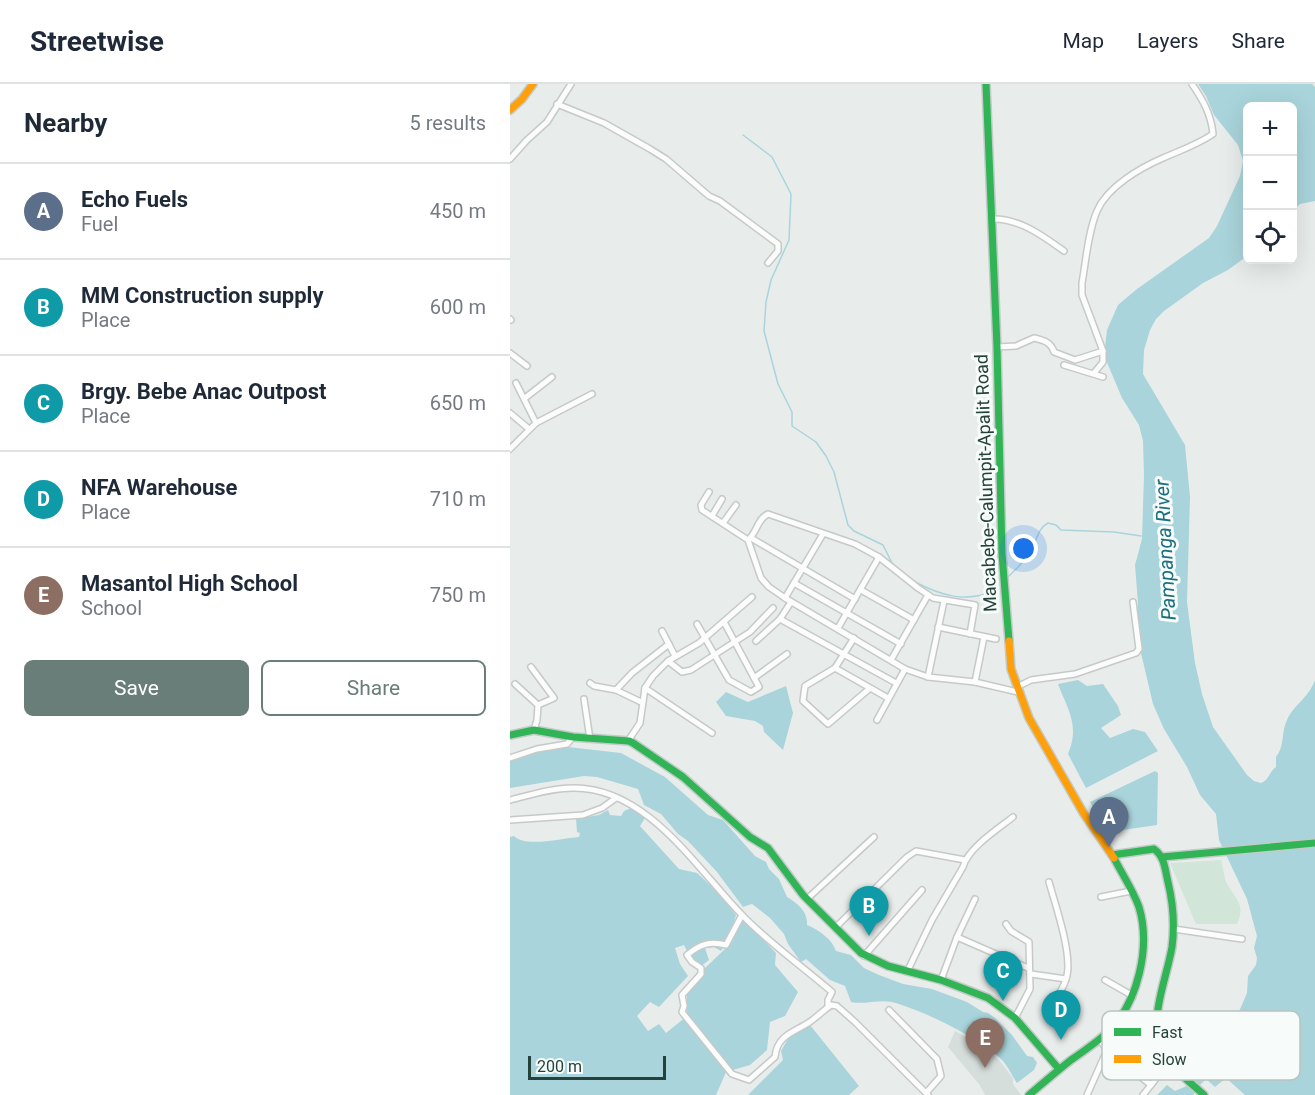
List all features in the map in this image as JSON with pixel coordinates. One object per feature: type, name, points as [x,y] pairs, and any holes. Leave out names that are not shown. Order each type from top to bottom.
[{"type":"main road","points":[[510,110],[533,84]]},
{"type":"main road","name":"Macabebe-Calumpit-Apalit Road","points":[[986,84],[997,346],[1002,554],[1008,650],[1011,669],[1029,718],[1084,814],[1112,855],[1139,908],[1143,942],[1138,981],[1124,1011]]},
{"type":"main road","points":[[510,735],[534,730],[573,738],[628,741],[660,760],[683,777],[750,837],[768,848],[807,899],[864,956],[907,972],[941,980],[988,998],[1015,1018],[1056,1072]]},
{"type":"main road","points":[[1162,857],[1315,843]]},
{"type":"main road","points":[[1112,855],[1154,849],[1162,857],[1172,900],[1174,929],[1160,1011]]},
{"type":"main road","name":"Macabebe-Calumpit-Apalit Road","points":[[1029,1095],[1102,1036]]},
{"type":"main road","points":[[1188,1080],[1203,1094]]},
{"type":"street","points":[[510,159],[547,122],[571,84]]},
{"type":"street","points":[[1094,373],[1098,371],[1103,362],[1104,351],[1082,295],[1082,283],[1096,213],[1109,192],[1118,184],[1163,158],[1193,146],[1213,134],[1205,104],[1191,84]]},
{"type":"street","points":[[557,104],[604,123],[666,159],[709,196],[720,201],[778,244],[778,251],[768,263]]},
{"type":"street","points":[[992,219],[1010,221],[1031,230],[1064,251]]},
{"type":"street","points":[[997,346],[1016,346],[1034,338],[1052,346],[1054,352],[1075,360],[1104,351]]},
{"type":"street","points":[[510,353],[527,366]]},
{"type":"street","points":[[1064,365],[1103,377]]},
{"type":"street","points":[[525,398],[552,377]]},
{"type":"street","points":[[516,383],[536,423]]},
{"type":"street","points":[[510,449],[536,423],[592,394]]},
{"type":"street","points":[[510,413],[529,429]]},
{"type":"street","points":[[708,492],[701,508],[749,539],[855,599]]},
{"type":"street","points":[[712,516],[722,499]]},
{"type":"street","points":[[723,523],[736,505]]},
{"type":"street","points":[[970,634],[975,605],[928,596],[879,557],[855,544],[768,514],[761,519],[749,539],[761,578],[769,587],[905,669],[928,677],[1018,690],[1031,680],[1075,674],[1136,653],[1139,649],[1133,602]]},
{"type":"street","points":[[785,598],[823,534]]},
{"type":"street","points":[[838,628],[879,557]]},
{"type":"street","points":[[794,584],[901,644]]},
{"type":"street","points":[[861,590],[914,620]]},
{"type":"street","points":[[891,660],[928,596]]},
{"type":"street","points":[[628,741],[640,723],[641,702],[645,688],[659,669],[705,637],[752,597]]},
{"type":"street","points":[[928,677],[945,601]]},
{"type":"street","points":[[756,642],[780,619],[791,602]]},
{"type":"street","points":[[668,661],[682,672],[691,670],[757,626],[773,608]]},
{"type":"street","points":[[780,619],[896,683]]},
{"type":"street","points":[[697,624],[727,678],[732,683],[752,692],[759,687],[724,622]]},
{"type":"street","points":[[938,627],[996,639]]},
{"type":"street","points":[[662,631],[675,656]]},
{"type":"street","points":[[975,682],[984,637]]},
{"type":"street","points":[[854,638],[835,668],[805,686],[803,701],[825,723],[831,723],[869,689]]},
{"type":"street","points":[[616,690],[632,673],[669,644]]},
{"type":"street","points":[[754,678],[787,654]]},
{"type":"street","points":[[531,667],[554,698],[538,705]]},
{"type":"street","points":[[835,668],[888,698]]},
{"type":"street","points":[[877,720],[905,669]]},
{"type":"street","points":[[590,682],[594,686],[616,690],[641,702]]},
{"type":"street","points":[[515,684],[538,705]]},
{"type":"street","points":[[645,688],[712,733]]},
{"type":"street","points":[[584,699],[590,739]]},
{"type":"street","points":[[534,730],[538,705]]},
{"type":"street","points":[[510,758],[537,748],[567,744],[573,738]]},
{"type":"street","points":[[510,800],[576,788],[601,792],[616,798],[650,819],[675,840],[742,915],[832,992],[828,1000],[828,1007]]},
{"type":"street","points":[[510,820],[583,815],[602,808],[616,798]]},
{"type":"street","points":[[907,972],[924,935],[965,860],[980,844],[1013,817]]},
{"type":"street","points":[[807,899],[874,837]]},
{"type":"street","points":[[836,927],[907,856],[916,851],[965,860]]},
{"type":"street","points":[[1048,1012],[1066,979],[1067,958],[1063,931],[1049,882]]},
{"type":"street","points":[[864,956],[922,890]]},
{"type":"street","points":[[1101,897],[1131,891]]},
{"type":"street","points":[[941,980],[975,899]]},
{"type":"street","points":[[742,915],[726,945],[712,942],[695,948],[687,955],[701,968],[701,974],[682,995],[684,1006],[682,1012],[732,1074],[749,1080],[775,1057],[776,1049],[792,1030],[811,1021],[828,1007],[837,1006],[927,1094],[941,1076],[937,1059],[889,1010]]},
{"type":"street","points":[[1006,924],[1011,931],[1029,942],[1028,994],[1015,1018]]},
{"type":"street","points":[[1174,929],[1242,939]]},
{"type":"street","points":[[957,938],[1030,971],[1066,979]]},
{"type":"street","points":[[1105,980],[1133,996]]},
{"type":"street","points":[[1099,1039],[1102,1043]]},
{"type":"street","points":[[1087,1095],[1102,1061]]},
{"type":"street","points":[[1144,1080],[1150,1085]]},
{"type":"street","points":[[1143,1095],[1154,1080]]},
{"type":"shaded area","points":[[955,1031],[980,1045],[999,1060],[1013,1078],[1013,1084],[1021,1095],[985,1095],[979,1084],[948,1047]]},
{"type":"green space","points":[[1221,860],[1227,884],[1240,907],[1240,917],[1237,924],[1196,924],[1170,863]]},
{"type":"water","points":[[1198,84],[1312,84],[1315,87],[1315,201],[1297,207],[1297,102],[1243,102],[1243,161],[1238,145],[1214,115]]},
{"type":"water","name":"Pampanga River","points":[[1243,161],[1243,259],[1203,283],[1156,319],[1144,350],[1143,374],[1185,445],[1190,497],[1187,602],[1195,663],[1202,694],[1213,727],[1247,775],[1254,781],[1264,782],[1276,767],[1276,757],[1281,748],[1287,720],[1309,692],[1315,680],[1315,1095],[1245,1095],[1228,1080],[1300,1080],[1300,1011],[1239,1011],[1247,993],[1248,976],[1256,965],[1257,958],[1254,948],[1257,936],[1247,899],[1219,840],[1216,814],[1200,795],[1153,704],[1141,653],[1135,565],[1142,539],[1143,441],[1139,425],[1122,398],[1106,360],[1107,330],[1118,305],[1209,238],[1240,176]]},
{"type":"water","points":[[1078,680],[1087,686],[1103,684],[1118,706],[1121,715],[1101,728],[1110,738],[1133,729],[1145,732],[1158,751],[1086,788],[1068,754],[1073,726],[1058,684]]},
{"type":"water","points":[[786,686],[793,713],[783,750],[764,732],[763,726],[755,721],[726,716],[716,702],[726,692],[748,702]]},
{"type":"water","points":[[568,747],[621,753],[665,777],[708,815],[723,820],[755,856],[766,862],[769,869],[779,879],[787,897],[804,912],[807,925],[824,935],[836,951],[851,955],[864,968],[879,975],[903,984],[932,989],[967,1002],[988,1013],[1012,1035],[1027,1056],[1033,1057],[1037,1063],[1034,1070],[1017,1083],[1004,1062],[980,1043],[950,1026],[919,1011],[892,1002],[851,1002],[845,986],[830,980],[806,959],[801,962],[784,934],[770,918],[752,904],[743,907],[717,872],[688,841],[678,834],[661,814],[644,805],[638,789],[597,777],[584,776],[510,788],[510,761],[541,750]]},
{"type":"water","points":[[1155,771],[1158,773],[1157,825],[1109,832],[1090,802]]},
{"type":"water","points":[[631,808],[645,818],[640,826],[679,869],[697,873],[720,894],[736,915],[731,933],[721,951],[714,947],[705,948],[709,960],[701,966],[692,961],[684,945],[675,948],[680,964],[688,976],[659,1007],[650,1002],[637,1016],[648,1031],[659,1024],[666,1033],[687,1016],[687,993],[703,977],[705,968],[726,948],[744,920],[776,953],[775,965],[798,992],[785,1016],[770,1022],[767,1050],[750,1065],[726,1072],[716,1095],[510,1095],[510,837],[535,842],[579,837],[576,819],[599,815],[608,810],[610,815],[621,816],[624,811]]},
{"type":"water","points":[[810,1025],[859,1086],[849,1095],[748,1095],[783,1060],[781,1051],[789,1037]]},
{"type":"water","points":[[1192,1080],[1205,1080],[1194,1091],[1194,1095],[1157,1095],[1167,1085],[1175,1091],[1189,1085]]},
{"type":"water","points":[[1207,1080],[1224,1080],[1215,1087]]},
{"type":"waterway","points":[[743,135],[772,157],[791,194],[789,240],[771,280],[766,302],[764,331],[778,384],[792,412],[792,426],[816,442],[826,456],[834,472],[848,525],[854,531],[883,545],[893,565]]},
{"type":"waterway","points":[[1008,577],[1029,555],[1039,532],[1048,523],[1056,525],[1061,530],[1114,532],[1141,536]]},
{"type":"waterway","points":[[913,581],[934,591],[953,596],[973,597],[995,591]]},
{"type":"traffic: fast","points":[[986,84],[997,347],[1002,554],[1009,641]]},
{"type":"traffic: fast","points":[[510,735],[534,730],[573,737],[633,743],[683,777],[750,837],[768,848],[803,895],[861,953],[888,966],[941,980],[988,998],[1015,1018],[1059,1069]]},
{"type":"traffic: fast","points":[[1162,857],[1315,843]]},
{"type":"traffic: fast","points":[[1112,855],[1154,849],[1158,852],[1165,868],[1171,898],[1173,931],[1172,947],[1158,1011]]},
{"type":"traffic: fast","points":[[1114,858],[1137,901],[1142,923],[1142,956],[1139,974],[1124,1011]]},
{"type":"traffic: fast","points":[[1029,1095],[1102,1037]]},
{"type":"traffic: fast","points":[[1187,1080],[1204,1095]]},
{"type":"traffic: slow","points":[[510,110],[533,84]]},
{"type":"traffic: slow","points":[[1009,641],[1011,669],[1029,718],[1084,814],[1114,858]]},
{"type":"place","name":"Echo Fuels","points":[[1109,847]]},
{"type":"place","name":"MM Construction supply","points":[[869,936]]},
{"type":"place","name":"Brgy. Bebe Anac Outpost","points":[[1003,1001]]},
{"type":"place","name":"NFA Warehouse","points":[[1061,1040]]},
{"type":"place","name":"Masantol High School","points":[[985,1068]]}]
